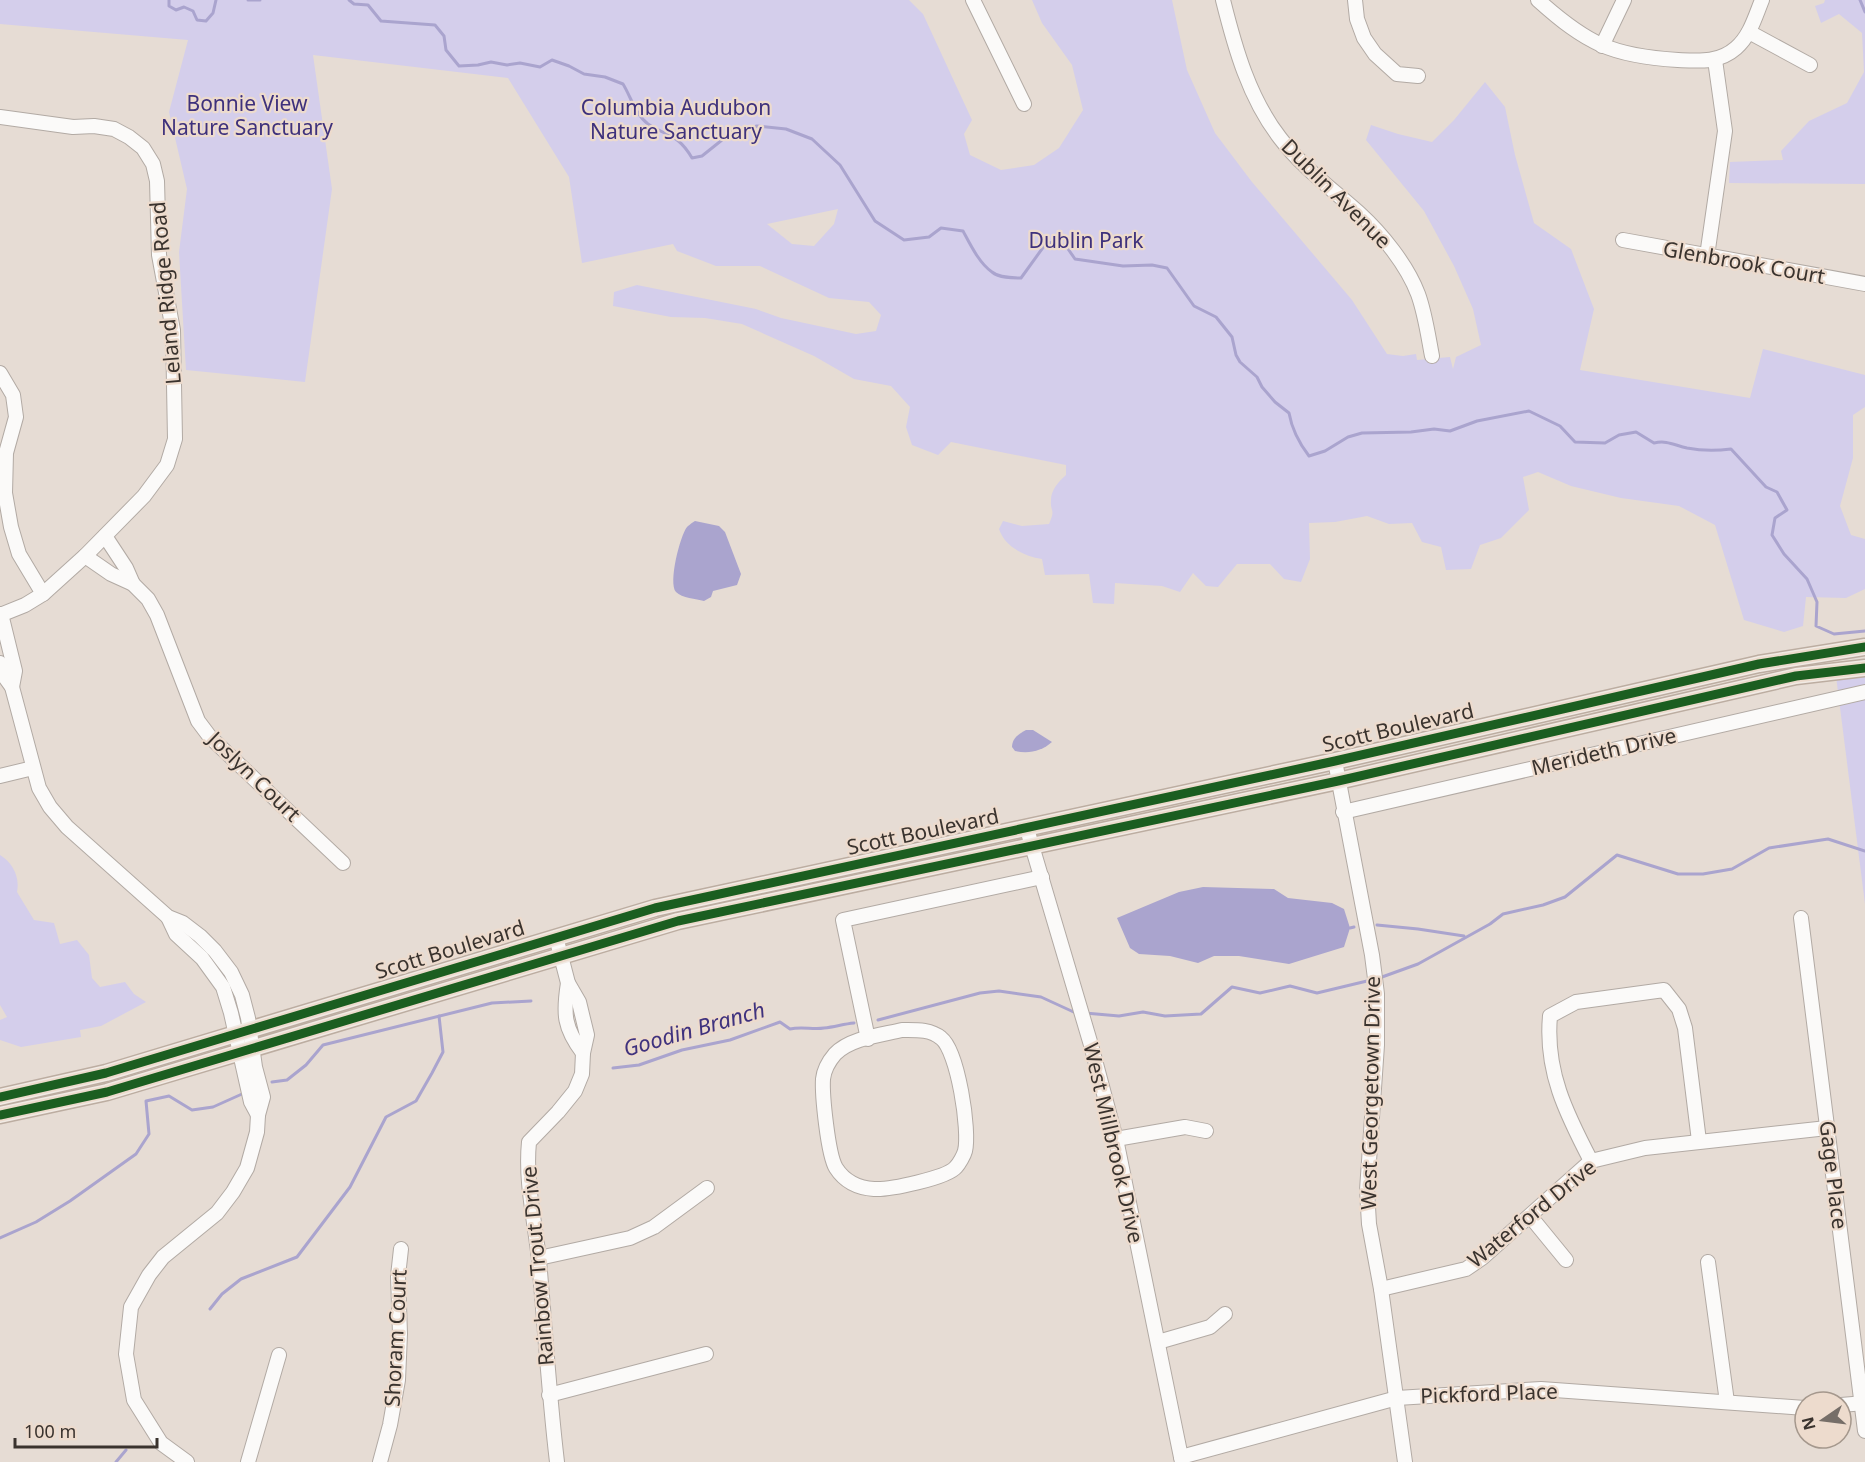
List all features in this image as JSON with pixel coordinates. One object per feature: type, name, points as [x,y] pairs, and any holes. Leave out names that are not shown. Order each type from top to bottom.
[{"type":"main road","name":"Scott Boulevard","points":[[0,1097],[106,1073],[655,908],[1335,761],[1759,664],[1865,647]]},
{"type":"main road","name":"Scott Boulevard","points":[[0,1115],[107,1092],[678,921],[1338,781],[1796,676],[1865,668]]},
{"type":"street","points":[[973,0],[1024,104]]},
{"type":"street","name":"Dublin Avenue","points":[[1223,0],[1232,38],[1245,76],[1261,108],[1280,138],[1304,166],[1362,216],[1400,260],[1418,293],[1432,356]]},
{"type":"street","points":[[1355,0],[1357,19],[1364,38],[1375,54],[1397,74],[1418,76]]},
{"type":"street","points":[[1538,0],[1577,33],[1602,46],[1624,54],[1695,61],[1715,60],[1735,49],[1749,32],[1762,0]]},
{"type":"street","points":[[1602,46],[1624,0]]},
{"type":"street","points":[[1749,32],[1810,65]]},
{"type":"street","points":[[1707,256],[1725,131],[1715,60]]},
{"type":"street","name":"Leland Ridge Road","points":[[0,117],[74,127],[94,126],[114,129],[129,136],[143,148],[153,164],[157,181],[159,255],[173,330],[175,439],[167,465],[144,496],[105,536],[43,594],[25,605],[0,614]]},
{"type":"street","name":"Glenbrook Court","points":[[1623,240],[1865,284]]},
{"type":"street","points":[[0,373],[13,395],[16,417],[6,453],[5,493],[11,527],[19,554],[43,594]]},
{"type":"street","name":"Joslyn Court","points":[[105,536],[126,568],[133,584]]},
{"type":"street","name":"Joslyn Court","points":[[85,556],[111,574],[133,584],[148,599],[157,615],[198,720],[210,738],[344,863]]},
{"type":"street","points":[[0,614],[15,670],[12,687]]},
{"type":"street","points":[[0,663],[2,673],[12,687],[39,788],[50,807],[67,827],[168,917],[183,923],[200,936],[231,972],[242,995],[243,1033],[251,1102],[258,1115],[257,1132],[247,1168],[217,1213],[163,1257],[149,1275],[131,1307],[126,1354],[134,1400],[161,1443],[187,1462]]},
{"type":"street","name":"Merideth Drive","points":[[1343,812],[1865,692]]},
{"type":"street","name":"West Georgetown Drive","points":[[1335,761],[1372,955],[1377,994],[1377,1045],[1367,1190],[1369,1224],[1381,1289],[1405,1462]]},
{"type":"street","points":[[0,776],[33,768]]},
{"type":"street","name":"West Millbrook Drive","points":[[1027,829],[1116,1139],[1181,1460]]},
{"type":"street","points":[[868,1039],[843,920],[1041,877]]},
{"type":"street","name":"Gage Place","points":[[1801,918],[1865,1431]]},
{"type":"street","name":"Rainbow Trout Drive","points":[[556,936],[568,984],[564,1007],[571,1036],[583,1053],[582,1074],[575,1091],[529,1142],[526,1166],[539,1258],[549,1395],[557,1462]]},
{"type":"street","points":[[1591,1161],[1568,1117],[1552,1066],[1548,1041],[1550,1016],[1576,1002],[1664,990],[1679,1010],[1685,1028],[1699,1141]]},
{"type":"street","points":[[902,1030],[920,1030],[933,1034],[950,1047],[958,1072],[966,1127],[965,1151],[956,1168],[940,1176],[876,1190],[857,1187],[836,1167],[830,1150],[823,1077],[828,1062],[836,1053],[849,1045],[868,1039],[902,1030]]},
{"type":"street","points":[[1116,1139],[1185,1126],[1206,1131]]},
{"type":"street","name":"Waterford Drive","points":[[1381,1289],[1466,1269],[1482,1258],[1591,1161],[1645,1148],[1827,1128]]},
{"type":"street","points":[[539,1258],[630,1238],[654,1227],[706,1188]]},
{"type":"street","points":[[1530,1216],[1566,1260]]},
{"type":"street","name":"Shoram Court","points":[[380,1462],[390,1425],[398,1380],[400,1334],[398,1276],[401,1249]]},
{"type":"street","points":[[1708,1262],[1727,1402]]},
{"type":"street","points":[[1158,1342],[1210,1327],[1225,1314]]},
{"type":"street","points":[[248,1462],[279,1354]]},
{"type":"street","points":[[549,1395],[706,1354]]},
{"type":"street","name":"Pickford Place","points":[[1181,1460],[1397,1398],[1541,1389],[1793,1407]]},
{"type":"green space","points":[[0,0],[909,0],[923,14],[972,120],[964,134],[970,155],[1001,170],[1034,165],[1059,148],[1083,110],[1072,65],[1042,23],[1032,0],[1172,0],[1187,70],[1215,133],[1252,182],[1352,300],[1387,354],[1403,356],[1416,354],[1417,360],[1450,357],[1453,369],[1456,357],[1481,345],[1473,309],[1454,266],[1424,211],[1366,140],[1371,125],[1432,142],[1454,120],[1485,82],[1505,107],[1515,155],[1534,223],[1571,249],[1594,309],[1580,370],[1750,398],[1763,349],[1865,375],[1865,407],[1853,415],[1853,458],[1840,506],[1851,535],[1865,539],[1865,589],[1846,598],[1806,597],[1803,626],[1784,632],[1744,620],[1715,525],[1679,506],[1621,498],[1571,486],[1538,472],[1523,477],[1529,510],[1501,538],[1480,545],[1471,569],[1446,570],[1441,547],[1422,542],[1412,523],[1389,524],[1367,516],[1335,522],[1309,523],[1310,559],[1301,582],[1284,579],[1270,564],[1237,564],[1218,587],[1206,586],[1193,573],[1180,592],[1162,586],[1115,583],[1114,604],[1093,603],[1089,574],[1045,575],[1042,559],[1029,556],[1010,546],[999,529],[1003,521],[1022,526],[1049,524],[1052,513],[1051,496],[1058,483],[1066,475],[1066,465],[951,442],[938,455],[912,445],[906,427],[910,407],[891,386],[854,379],[814,356],[742,324],[705,318],[671,317],[613,306],[614,292],[637,285],[756,309],[781,318],[856,334],[876,331],[881,315],[869,302],[829,298],[760,266],[716,266],[677,251],[673,244],[582,263],[569,177],[508,78],[313,55],[332,189],[305,382],[186,370],[179,252],[187,189],[169,112],[188,40],[0,24]],"holes":[[[838,209],[834,224],[814,246],[792,244],[767,224]]]},
{"type":"green space","points":[[1825,0],[1865,0],[1865,184],[1729,183],[1730,162],[1783,160],[1781,151],[1809,121],[1847,103],[1864,72],[1862,33],[1839,14],[1821,23],[1815,6],[1824,3]]},
{"type":"green space","points":[[1865,674],[1865,904],[1836,676]]},
{"type":"green space","points":[[0,855],[9,862],[14,871],[17,892],[34,920],[54,923],[60,944],[77,940],[89,955],[92,978],[100,987],[125,982],[134,994],[146,1002],[101,1026],[80,1030],[81,1037],[21,1047],[0,1040],[0,1020],[7,1017],[0,1005]]},
{"type":"shaded area","points":[[695,521],[719,526],[725,532],[741,574],[737,585],[713,591],[711,597],[704,601],[682,596],[676,592],[673,579],[684,532]]},
{"type":"shaded area","points":[[1026,730],[1033,730],[1052,742],[1035,751],[1015,751],[1012,747],[1013,741]]},
{"type":"shaded area","points":[[1203,887],[1274,889],[1288,898],[1332,903],[1344,909],[1350,928],[1344,947],[1289,964],[1239,956],[1214,956],[1198,963],[1170,956],[1139,954],[1130,948],[1117,918],[1179,892]]},
{"type":"waterway","points":[[169,0],[169,6],[176,10],[184,7],[193,11],[197,20],[206,21],[213,13],[216,0]]},
{"type":"waterway","points":[[248,0],[260,0]]},
{"type":"waterway","points":[[349,0],[354,4],[368,5],[381,21],[435,25],[444,36],[446,50],[459,66],[491,62],[507,65],[520,63],[540,67],[552,60],[584,74],[605,77],[623,84],[636,110],[644,120],[677,140],[692,158],[702,156],[732,132],[757,126],[786,129],[812,139],[840,165],[875,221],[904,240],[929,237],[941,228],[963,231],[983,264],[998,275],[1021,278],[1047,242],[1066,246],[1075,259],[1123,266],[1152,265],[1167,268],[1194,306],[1216,317],[1232,337],[1240,362],[1257,377],[1275,402],[1289,413],[1296,436],[1309,456],[1325,451],[1348,437],[1362,433],[1434,429],[1450,431],[1477,421],[1529,411],[1560,426],[1575,442],[1605,443],[1619,435],[1636,432],[1654,443],[1667,442],[1704,450],[1731,449],[1766,487],[1777,492],[1787,510],[1775,518],[1772,535],[1784,554],[1807,579],[1817,602],[1816,626],[1834,634],[1865,631]]},
{"type":"waterway","points":[[1860,0],[1865,12]]},
{"type":"waterway","name":"Goodin Branch","points":[[1382,977],[1418,964],[1490,924],[1503,914],[1543,905],[1565,897],[1617,855],[1678,874],[1703,874],[1732,869],[1769,848],[1828,839],[1865,851]]},
{"type":"waterway","points":[[1377,925],[1464,936]]},
{"type":"waterway","points":[[1350,928],[1354,927]]},
{"type":"waterway","name":"Goodin Branch","points":[[1085,1013],[1119,1016],[1143,1012],[1165,1016],[1201,1014],[1232,987],[1260,993],[1290,986],[1317,993],[1367,981]]},
{"type":"waterway","name":"Goodin Branch","points":[[878,1020],[980,993],[999,991],[1041,997],[1078,1014]]},
{"type":"waterway","name":"Goodin Branch","points":[[272,1082],[287,1080],[306,1065],[323,1045],[492,1003],[531,1001]]},
{"type":"waterway","points":[[210,1309],[222,1294],[241,1279],[297,1257],[350,1187],[386,1117],[416,1101],[443,1052],[439,1016]]},
{"type":"waterway","name":"Goodin Branch","points":[[613,1068],[639,1065],[682,1050],[730,1040],[780,1022],[790,1029],[820,1028],[854,1023]]},
{"type":"waterway","name":"Goodin Branch","points":[[0,1238],[36,1222],[136,1154],[149,1134],[146,1101],[169,1096],[192,1110],[213,1107],[242,1094]]},
{"type":"waterway","points":[[116,1462],[126,1450]]},
{"type":"cycle path","points":[[0,1097],[106,1073],[655,908],[1335,761],[1759,664],[1865,647]]},
{"type":"cycle path","points":[[0,1115],[107,1092],[678,921],[1338,781],[1796,676],[1865,668]]},
{"type":"park label","name":"Bonnie View Nature Sanctuary","points":[[247,116]]},
{"type":"park label","name":"Columbia Audubon Nature Sanctuary","points":[[676,120]]},
{"type":"park label","name":"Dublin Park","points":[[1086,241]]}]
